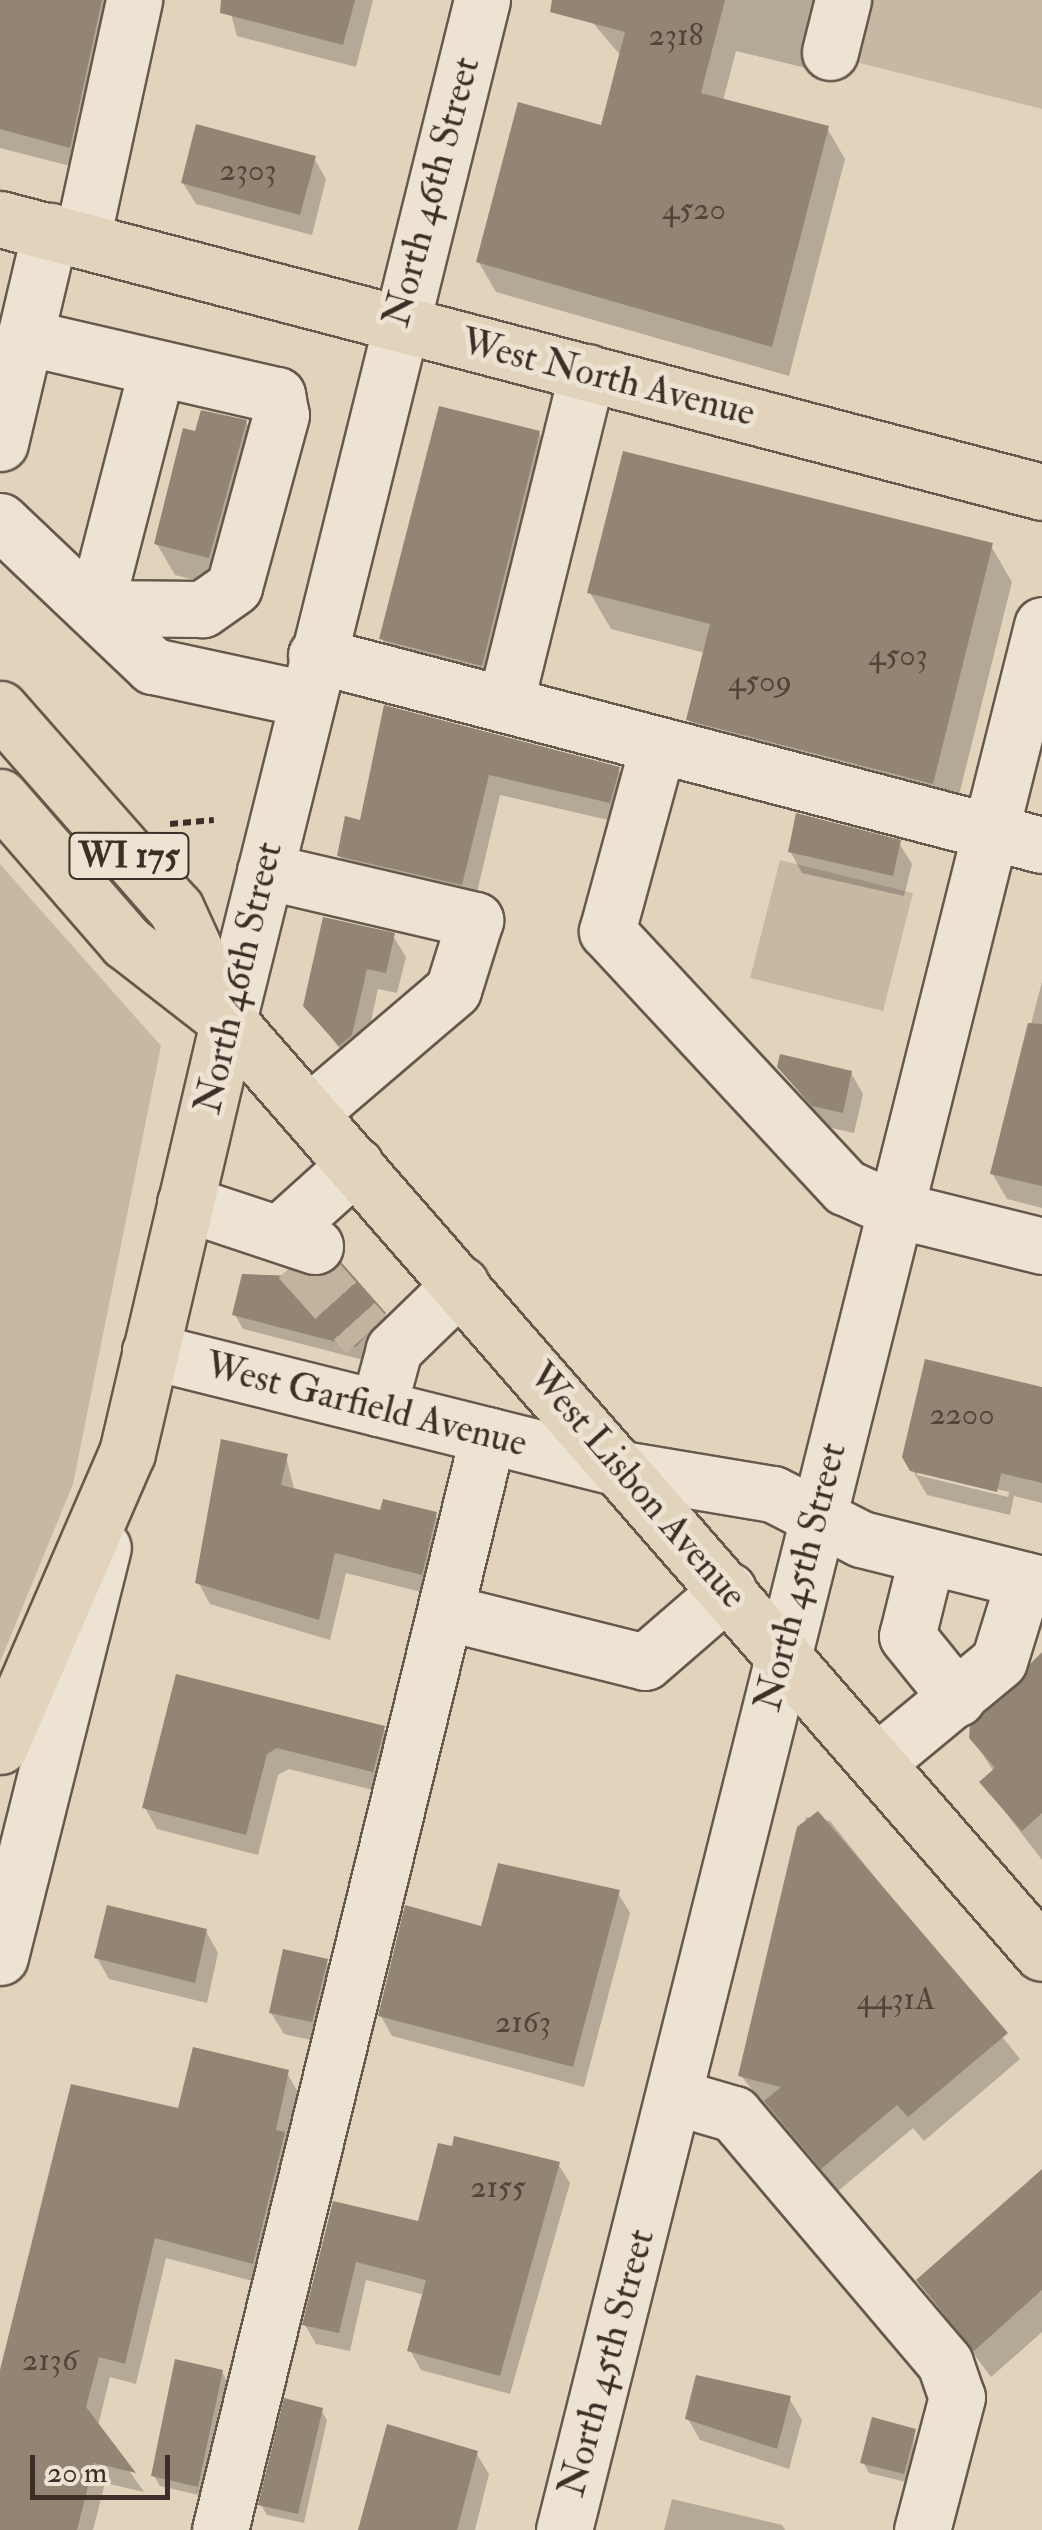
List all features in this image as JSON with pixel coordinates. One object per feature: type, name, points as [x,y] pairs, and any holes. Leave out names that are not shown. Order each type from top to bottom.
[{"type":"main road","name":"West North Avenue","points":[[44,230],[1042,492]]},
{"type":"main road","name":"West Lisbon Avenue","points":[[0,709],[176,910],[228,1021]]},
{"type":"main road","name":"West Lisbon Avenue","points":[[0,797],[126,942],[228,1021],[623,1469],[1042,1954]]},
{"type":"main road","name":"North 46th Street","points":[[126,1453],[228,1021]]},
{"type":"main road","points":[[0,1746],[126,1453]]},
{"type":"street","points":[[0,443],[25,337],[44,230],[134,0]]},
{"type":"street","name":"North 46th Street","points":[[228,1021],[398,324],[482,0]]},
{"type":"street","points":[[830,52],[843,0]]},
{"type":"street","points":[[25,337],[277,394],[282,416],[234,588],[202,609],[95,608]]},
{"type":"street","points":[[95,608],[157,369]]},
{"type":"street","points":[[505,704],[587,372]]},
{"type":"street","points":[[0,521],[153,666],[311,677],[505,704],[1042,844]]},
{"type":"street","name":"North 45th Street","points":[[564,2530],[676,2097],[815,1515],[1042,625]]},
{"type":"street","points":[[658,745],[607,931],[844,1187],[893,1209],[1042,1246]]},
{"type":"street","points":[[265,871],[475,920],[452,990],[309,1113]]},
{"type":"street","points":[[186,1203],[299,1245],[355,1165]]},
{"type":"street","points":[[378,1408],[381,1334],[461,1284]]},
{"type":"street","name":"West Garfield Avenue","points":[[150,1351],[623,1469],[705,1476],[927,1556],[1033,1582]]},
{"type":"street","points":[[220,2530],[488,1435]]},
{"type":"street","name":"North 46th Street","points":[[0,1957],[126,1453]]},
{"type":"street","points":[[927,1556],[907,1636],[957,1698]]},
{"type":"street","points":[[877,1762],[1000,1660],[1033,1582]]},
{"type":"street","points":[[444,1612],[645,1662],[728,1590]]},
{"type":"street","points":[[676,2097],[734,2114],[944,2363],[957,2397],[922,2530]]},
{"type":"path","points":[[151,835],[177,820],[214,820]]},
{"type":"shaded area","points":[[863,0],[1042,0],[1042,109],[848,60]]},
{"type":"shaded area","points":[[780,860],[913,893],[883,1011],[750,978]]},
{"type":"shaded area","points":[[0,864],[161,1046],[73,1484],[0,1662]]},
{"type":"building","points":[[0,0],[102,0],[70,148],[0,129]]},
{"type":"building","points":[[221,0],[355,0],[343,45],[220,13]]},
{"type":"building","points":[[552,0],[725,0],[701,93],[829,126],[772,347],[476,262],[518,102],[601,125],[625,32],[550,12]]},
{"type":"building","points":[[196,124],[316,156],[300,215],[181,183]]},
{"type":"building","points":[[439,406],[540,431],[482,666],[379,639]]},
{"type":"building","points":[[201,410],[247,420],[209,558],[154,544],[183,428],[195,431]]},
{"type":"building","points":[[623,451],[993,543],[933,784],[686,720],[710,624],[587,593]]},
{"type":"building","points":[[384,705],[620,767],[610,803],[489,775],[462,885],[337,856],[345,816],[360,820]]},
{"type":"building","points":[[796,813],[901,840],[893,876],[788,852]]},
{"type":"building","points":[[323,917],[395,933],[386,973],[367,969],[352,1035],[339,1046],[303,1006]]},
{"type":"building","points":[[1028,1023],[1042,1024],[1042,1186],[990,1174]]},
{"type":"building","points":[[780,1054],[852,1071],[843,1113],[812,1106],[777,1067]]},
{"type":"building","points":[[341,1262],[386,1313],[356,1347],[232,1315],[242,1274],[320,1277]]},
{"type":"building","points":[[925,1359],[1042,1387],[1042,1483],[1001,1473],[997,1492],[910,1471],[902,1457]]},
{"type":"building","points":[[221,1439],[288,1454],[281,1485],[380,1510],[383,1499],[437,1512],[422,1575],[335,1553],[319,1620],[195,1583]]},
{"type":"building","points":[[1042,1652],[1042,1813],[1022,1831],[979,1782],[995,1768],[969,1738],[970,1725]]},
{"type":"building","points":[[176,1674],[385,1726],[373,1772],[277,1748],[267,1754],[246,1835],[142,1808]]},
{"type":"building","points":[[818,1811],[1008,2033],[908,2117],[897,2105],[821,2169],[764,2101],[781,2087],[738,2076],[797,1827]]},
{"type":"building","points":[[498,1863],[620,1890],[573,2067],[378,2016],[405,1905],[481,1926]]},
{"type":"building","points":[[107,1905],[207,1929],[195,1983],[94,1958]]},
{"type":"building","points":[[283,1949],[328,1959],[312,2022],[269,2013]]},
{"type":"building","points":[[193,2047],[289,2070],[276,2130],[285,2132],[253,2264],[155,2238],[125,2364],[99,2357],[86,2407],[136,2473],[94,2463],[77,2530],[0,2530],[0,2370],[71,2084],[178,2108]]},
{"type":"building","points":[[454,2136],[560,2162],[500,2376],[407,2351],[426,2280],[356,2262],[339,2333],[302,2325],[333,2201],[418,2221],[438,2143],[452,2146]]},
{"type":"building","points":[[1042,2169],[1042,2290],[974,2351],[916,2280]]},
{"type":"building","points":[[175,2359],[223,2370],[198,2487],[151,2476]]},
{"type":"building","points":[[696,2375],[791,2396],[777,2449],[685,2419]]},
{"type":"building","points":[[284,2398],[323,2408],[298,2514],[258,2505]]},
{"type":"building","points":[[872,2417],[916,2429],[904,2474],[860,2463]]},
{"type":"building","points":[[387,2424],[478,2451],[457,2530],[358,2530]]},
{"type":"tunnel","points":[[299,1259],[366,1334]]}]
